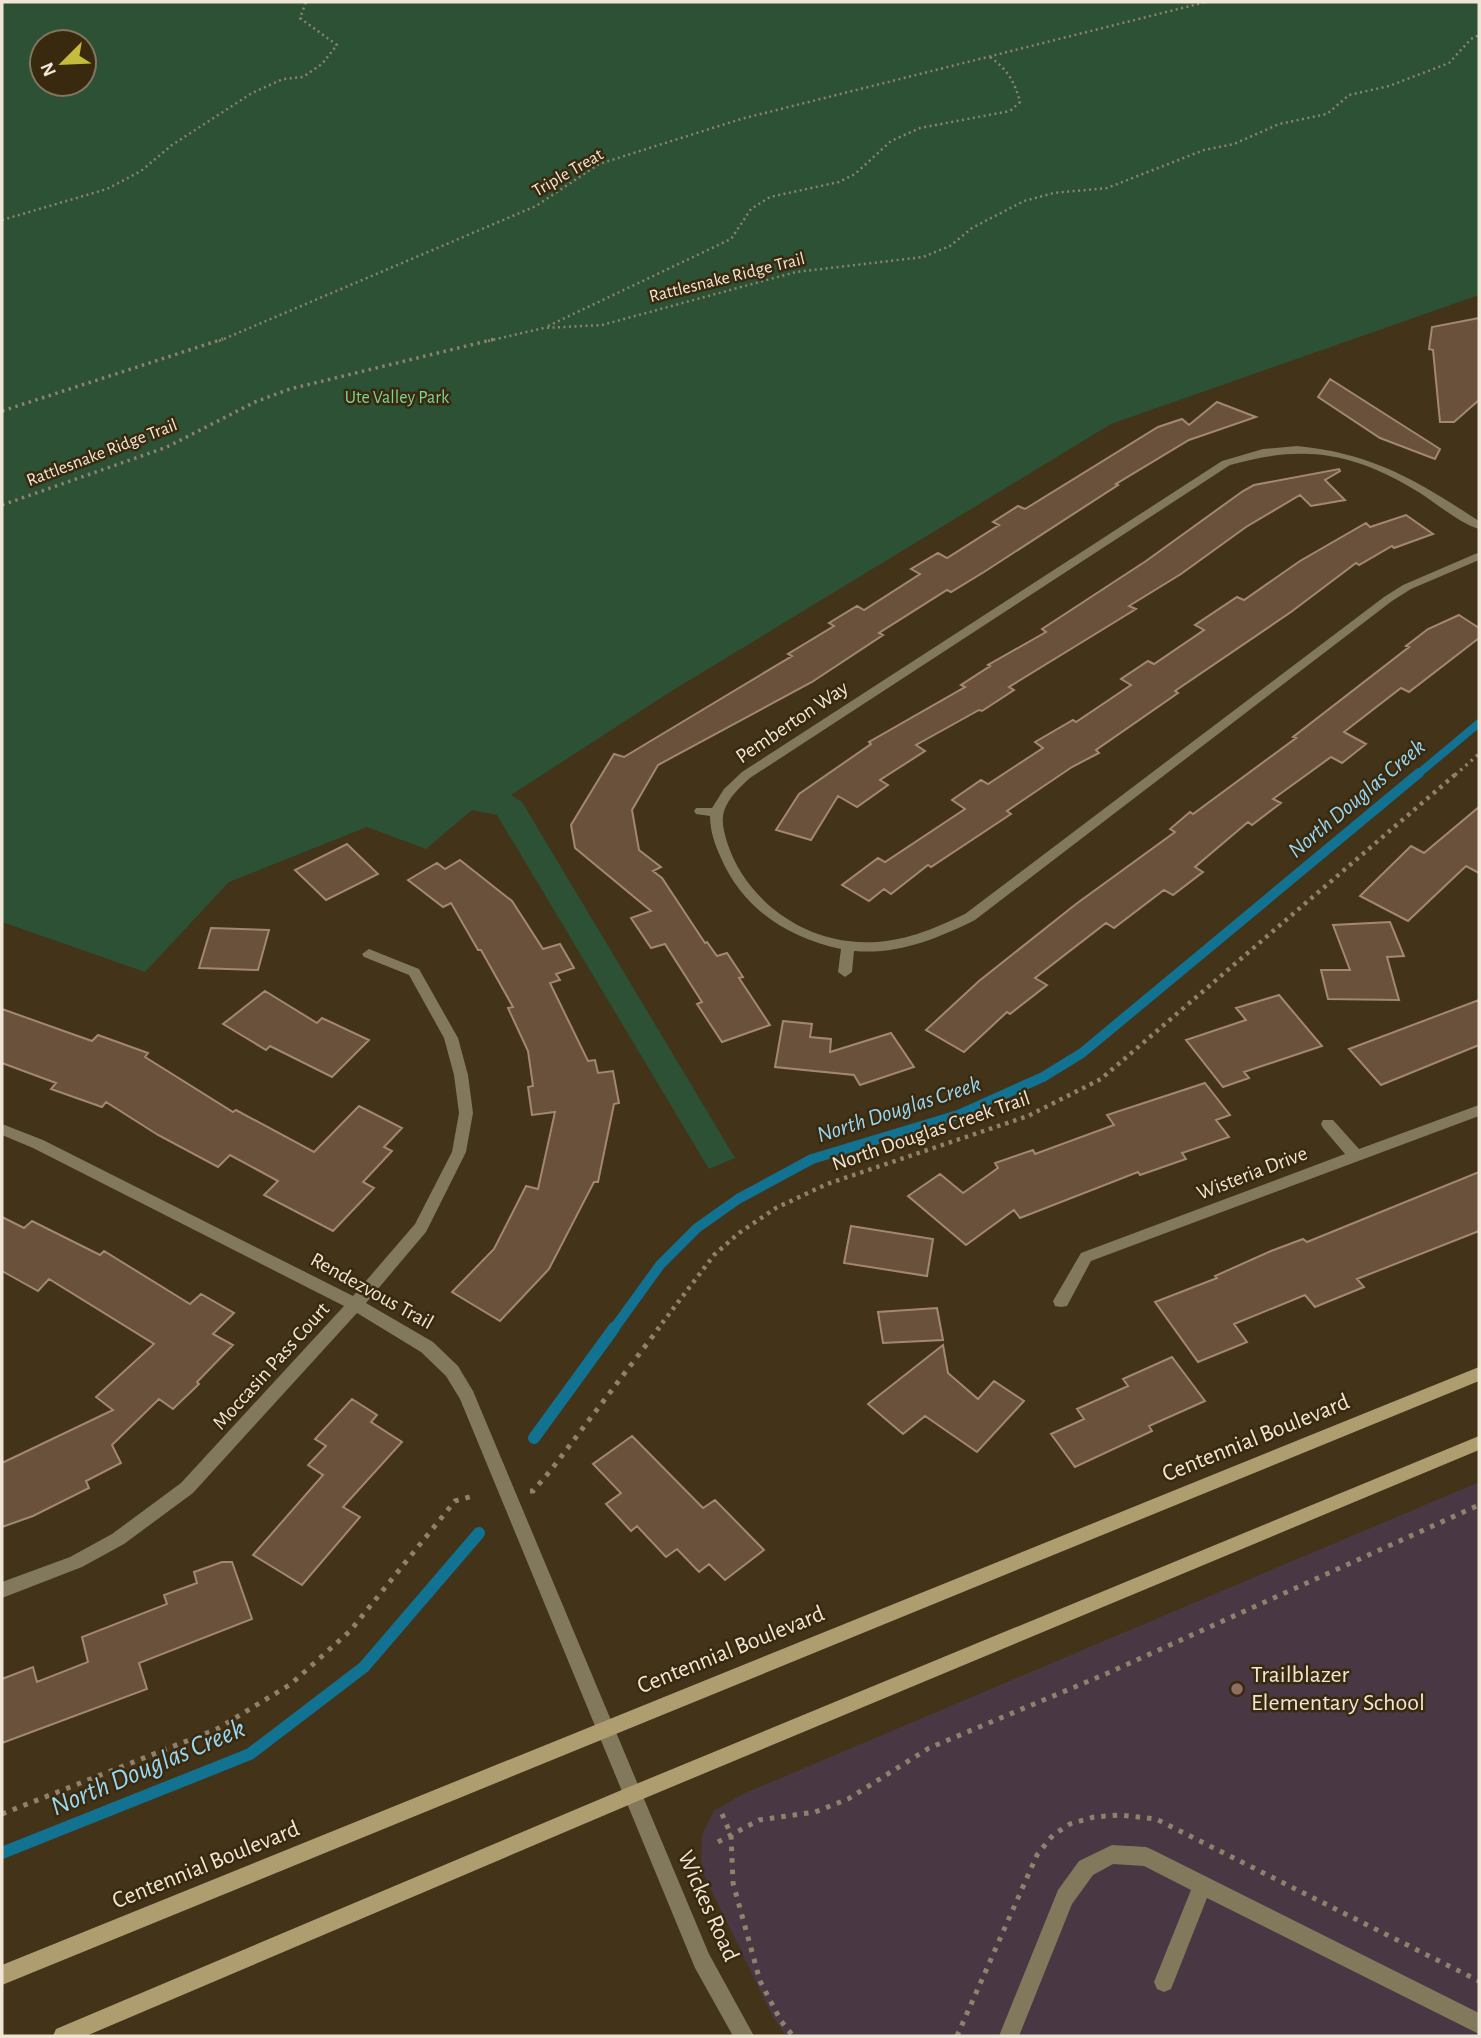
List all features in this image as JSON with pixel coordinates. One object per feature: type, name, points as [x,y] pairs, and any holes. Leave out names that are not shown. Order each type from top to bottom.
[{"type":"main road","name":"Centennial Boulevard","points":[[2,1975],[1479,1374]]},
{"type":"main road","points":[[63,2036],[631,1795],[1479,1443]]},
{"type":"street","name":"Pemberton Way","points":[[716,813],[728,793],[772,755],[1226,463],[1266,451],[1315,445],[1396,473],[1479,526]]},
{"type":"street","points":[[700,811],[716,813],[718,835],[726,858],[752,899],[771,917],[811,936],[848,946],[915,942],[970,917],[1388,599],[1407,587],[1479,556]]},
{"type":"street","points":[[845,972],[848,946]]},
{"type":"street","name":"Moccasin Pass Court","points":[[2,1590],[76,1562],[118,1539],[187,1488],[421,1228],[459,1152],[466,1113],[461,1075],[451,1038],[414,972],[369,954]]},
{"type":"street","name":"Wisteria Drive","points":[[1061,1301],[1086,1257],[1479,1110]]},
{"type":"street","points":[[1328,1124],[1356,1156]]},
{"type":"street","name":"Rendezvous Trail","points":[[2,1129],[38,1144],[355,1304],[427,1347],[452,1371],[467,1396],[631,1795]]},
{"type":"street","name":"Wickes Road","points":[[631,1795],[702,1961],[744,2036]]},
{"type":"street","points":[[1009,2036],[1065,1897],[1086,1868],[1112,1854],[1146,1857],[1479,2024]]},
{"type":"street","points":[[1164,1982],[1202,1885]]},
{"type":"path","points":[[2,220],[107,189],[141,171],[172,145],[251,93],[283,79],[303,77],[322,64],[337,45],[300,18],[306,2]]},
{"type":"path","name":"Triple Treat","points":[[2,411],[212,343],[327,297],[536,206],[599,164],[741,119],[1206,2]]},
{"type":"path","name":"Rattlesnake Ridge Trail","points":[[2,505],[68,484],[167,446],[256,402],[290,389],[544,328],[601,325],[796,272],[923,257],[950,246],[972,228],[1024,201],[1054,193],[1107,188],[1204,150],[1234,144],[1279,124],[1327,114],[1349,95],[1389,86],[1450,63],[1471,39],[1479,36]]},
{"type":"path","points":[[544,328],[677,262],[731,239],[751,209],[770,197],[839,183],[855,174],[891,141],[920,128],[1010,111],[1020,102],[1015,79],[1008,69],[989,57]]},
{"type":"path","name":"North Douglas Creek Trail","points":[[529,1491],[533,1491],[551,1470],[714,1255],[739,1233],[776,1208],[827,1184],[1028,1116],[1101,1079],[1479,754]]},
{"type":"path","points":[[2,1814],[217,1729],[291,1684],[350,1631],[455,1501],[476,1495]]},
{"type":"path","points":[[718,1842],[759,1820],[815,1812],[848,1798],[929,1748],[1108,1673],[1479,1505]]},
{"type":"path","points":[[722,1814],[731,1835],[733,1883],[760,1981],[781,2021],[793,2036]]},
{"type":"shaded area","name":"Trailblazer Elementary School","points":[[1479,1482],[1479,2036],[786,2036],[774,2019],[701,1869],[702,1835],[714,1811],[743,1794]]},
{"type":"green space","name":"Ute Valley Park","points":[[2,2],[1479,2],[1479,295],[1111,424],[670,692],[511,795],[522,802],[735,1158],[709,1169],[497,815],[472,810],[426,849],[367,827],[229,882],[145,972],[2,922]]},
{"type":"building","points":[[1479,318],[1479,400],[1454,422],[1440,422],[1433,350],[1429,349],[1432,327]]},
{"type":"building","points":[[1330,379],[1440,449],[1435,459],[1380,438],[1318,397]]},
{"type":"building","points":[[1217,402],[1256,417],[1189,440],[1116,484],[1118,485],[984,572],[951,592],[947,590],[879,633],[883,635],[812,682],[658,765],[632,810],[639,850],[661,867],[653,871],[662,878],[705,943],[707,942],[717,956],[727,953],[743,977],[739,978],[770,1025],[722,1042],[697,1004],[702,1002],[665,944],[651,948],[631,918],[651,911],[575,848],[571,825],[614,754],[624,757],[792,656],[788,654],[834,626],[829,623],[857,606],[864,610],[920,574],[911,569],[938,553],[947,558],[999,525],[993,522],[1018,506],[1025,509],[1158,427],[1182,419],[1189,425]]},
{"type":"building","points":[[1339,469],[1340,471],[1325,480],[1345,500],[1311,506],[1300,495],[1246,527],[1181,574],[1129,606],[1136,609],[1009,687],[1014,690],[982,711],[979,710],[916,745],[925,751],[880,780],[888,785],[857,807],[838,796],[811,840],[776,830],[799,794],[871,744],[869,742],[965,687],[961,685],[990,666],[988,665],[1046,632],[1042,629],[1146,561],[1243,491],[1254,485]]},
{"type":"building","points":[[1406,515],[1433,534],[1394,548],[1392,546],[1359,565],[1356,563],[1291,612],[1175,691],[1178,693],[1096,750],[1099,753],[1072,767],[1007,811],[1011,814],[931,867],[928,865],[891,894],[884,889],[869,901],[842,885],[878,858],[885,862],[965,809],[952,800],[981,780],[988,784],[1043,748],[1035,742],[1073,720],[1076,722],[1131,685],[1121,679],[1148,661],[1154,664],[1204,630],[1195,625],[1237,597],[1244,600],[1300,561],[1366,523],[1370,527]]},
{"type":"building","points":[[1459,615],[1479,628],[1479,638],[1409,692],[1401,688],[1344,732],[1366,744],[1342,763],[1331,757],[1273,799],[1281,803],[1252,825],[1248,822],[1195,867],[1203,872],[1173,895],[1164,890],[1114,928],[1106,923],[1035,978],[1047,985],[1010,1014],[1007,1012],[964,1052],[926,1030],[979,981],[1076,904],[1175,832],[1170,829],[1190,812],[1193,814],[1296,738],[1293,737],[1409,647],[1406,646],[1428,629]]},
{"type":"building","points":[[1479,807],[1479,873],[1466,866],[1408,921],[1360,896],[1411,846],[1424,853]]},
{"type":"building","points":[[347,844],[378,874],[326,900],[295,870]]},
{"type":"building","points":[[460,860],[512,901],[543,949],[560,944],[574,968],[556,974],[560,980],[550,983],[588,1061],[595,1060],[598,1073],[613,1071],[619,1103],[614,1104],[598,1182],[594,1182],[549,1269],[500,1321],[452,1292],[494,1249],[526,1186],[538,1189],[555,1112],[532,1115],[528,1087],[533,1086],[528,1051],[508,1008],[513,1007],[481,950],[478,950],[451,903],[443,907],[408,880],[437,863],[445,869]]},
{"type":"building","points":[[1390,922],[1404,956],[1387,957],[1399,1000],[1328,999],[1321,970],[1350,970],[1333,925]]},
{"type":"building","points":[[211,928],[269,930],[258,970],[199,968]]},
{"type":"building","points":[[265,991],[317,1023],[322,1018],[369,1040],[332,1077],[270,1046],[266,1050],[223,1024]]},
{"type":"building","points":[[1279,995],[1322,1046],[1244,1072],[1249,1078],[1223,1087],[1186,1040],[1246,1020],[1236,1008]]},
{"type":"building","points":[[1479,1000],[1479,1045],[1381,1085],[1349,1049]]},
{"type":"building","points":[[2,1009],[92,1041],[98,1035],[148,1053],[145,1057],[233,1112],[236,1110],[314,1152],[359,1106],[402,1128],[384,1147],[392,1151],[363,1182],[374,1188],[333,1231],[264,1195],[278,1181],[230,1155],[218,1167],[158,1135],[106,1102],[102,1107],[51,1089],[56,1083],[2,1063]]},
{"type":"building","points":[[783,1021],[812,1024],[810,1037],[831,1039],[830,1052],[891,1033],[914,1067],[860,1085],[854,1075],[775,1067]]},
{"type":"building","points":[[1205,1083],[1230,1115],[1216,1120],[1229,1137],[1182,1153],[1186,1159],[1140,1175],[1138,1172],[1020,1218],[1014,1210],[966,1245],[908,1196],[940,1174],[963,1193],[998,1168],[995,1163],[1033,1150],[1035,1154],[1114,1125],[1107,1115]]},
{"type":"building","points":[[1479,1172],[1479,1231],[1357,1279],[1364,1287],[1315,1307],[1305,1295],[1234,1324],[1247,1342],[1198,1362],[1155,1302],[1217,1278],[1215,1276],[1271,1251],[1303,1239],[1307,1242]]},
{"type":"building","points":[[2,1217],[24,1228],[32,1221],[100,1255],[104,1251],[190,1304],[201,1294],[234,1313],[213,1334],[233,1345],[173,1409],[159,1399],[112,1445],[121,1463],[86,1481],[89,1488],[33,1516],[2,1527],[2,1463],[113,1410],[96,1397],[154,1344],[49,1279],[38,1291],[2,1271]]},
{"type":"building","points":[[851,1226],[933,1239],[927,1276],[844,1263]]},
{"type":"building","points":[[937,1308],[943,1340],[883,1343],[878,1312]]},
{"type":"building","points":[[943,1345],[948,1373],[978,1399],[994,1381],[1024,1401],[977,1452],[925,1416],[903,1434],[868,1404]]},
{"type":"building","points":[[1172,1357],[1205,1401],[1149,1426],[1152,1431],[1075,1467],[1051,1434],[1084,1419],[1077,1409],[1128,1386],[1123,1379]]},
{"type":"building","points":[[352,1399],[377,1415],[371,1422],[402,1442],[343,1507],[360,1517],[302,1585],[253,1555],[323,1475],[308,1465],[326,1446],[315,1439]]},
{"type":"building","points":[[632,1436],[703,1508],[715,1500],[764,1550],[725,1580],[709,1564],[699,1572],[677,1549],[666,1557],[637,1526],[631,1531],[606,1504],[621,1493],[593,1464]]},
{"type":"building","points":[[222,1562],[232,1562],[252,1619],[139,1663],[147,1689],[2,1743],[2,1679],[33,1667],[37,1682],[88,1662],[82,1637],[167,1604],[164,1595],[197,1583],[194,1572]]},
{"type":"waterway","name":"North Douglas Creek","points":[[1417,775],[1479,723]]},
{"type":"waterway","name":"North Douglas Creek","points":[[613,1330],[660,1265],[697,1228],[738,1199],[812,1159],[958,1115],[1043,1077],[1082,1053],[1419,773]]},
{"type":"waterway","name":"North Douglas Creek","points":[[534,1438],[614,1328]]},
{"type":"waterway","name":"North Douglas Creek","points":[[2,1853],[250,1754],[364,1667],[479,1533]]},
{"type":"place","name":"Trailblazer Elementary School","points":[[1237,1689]]}]
